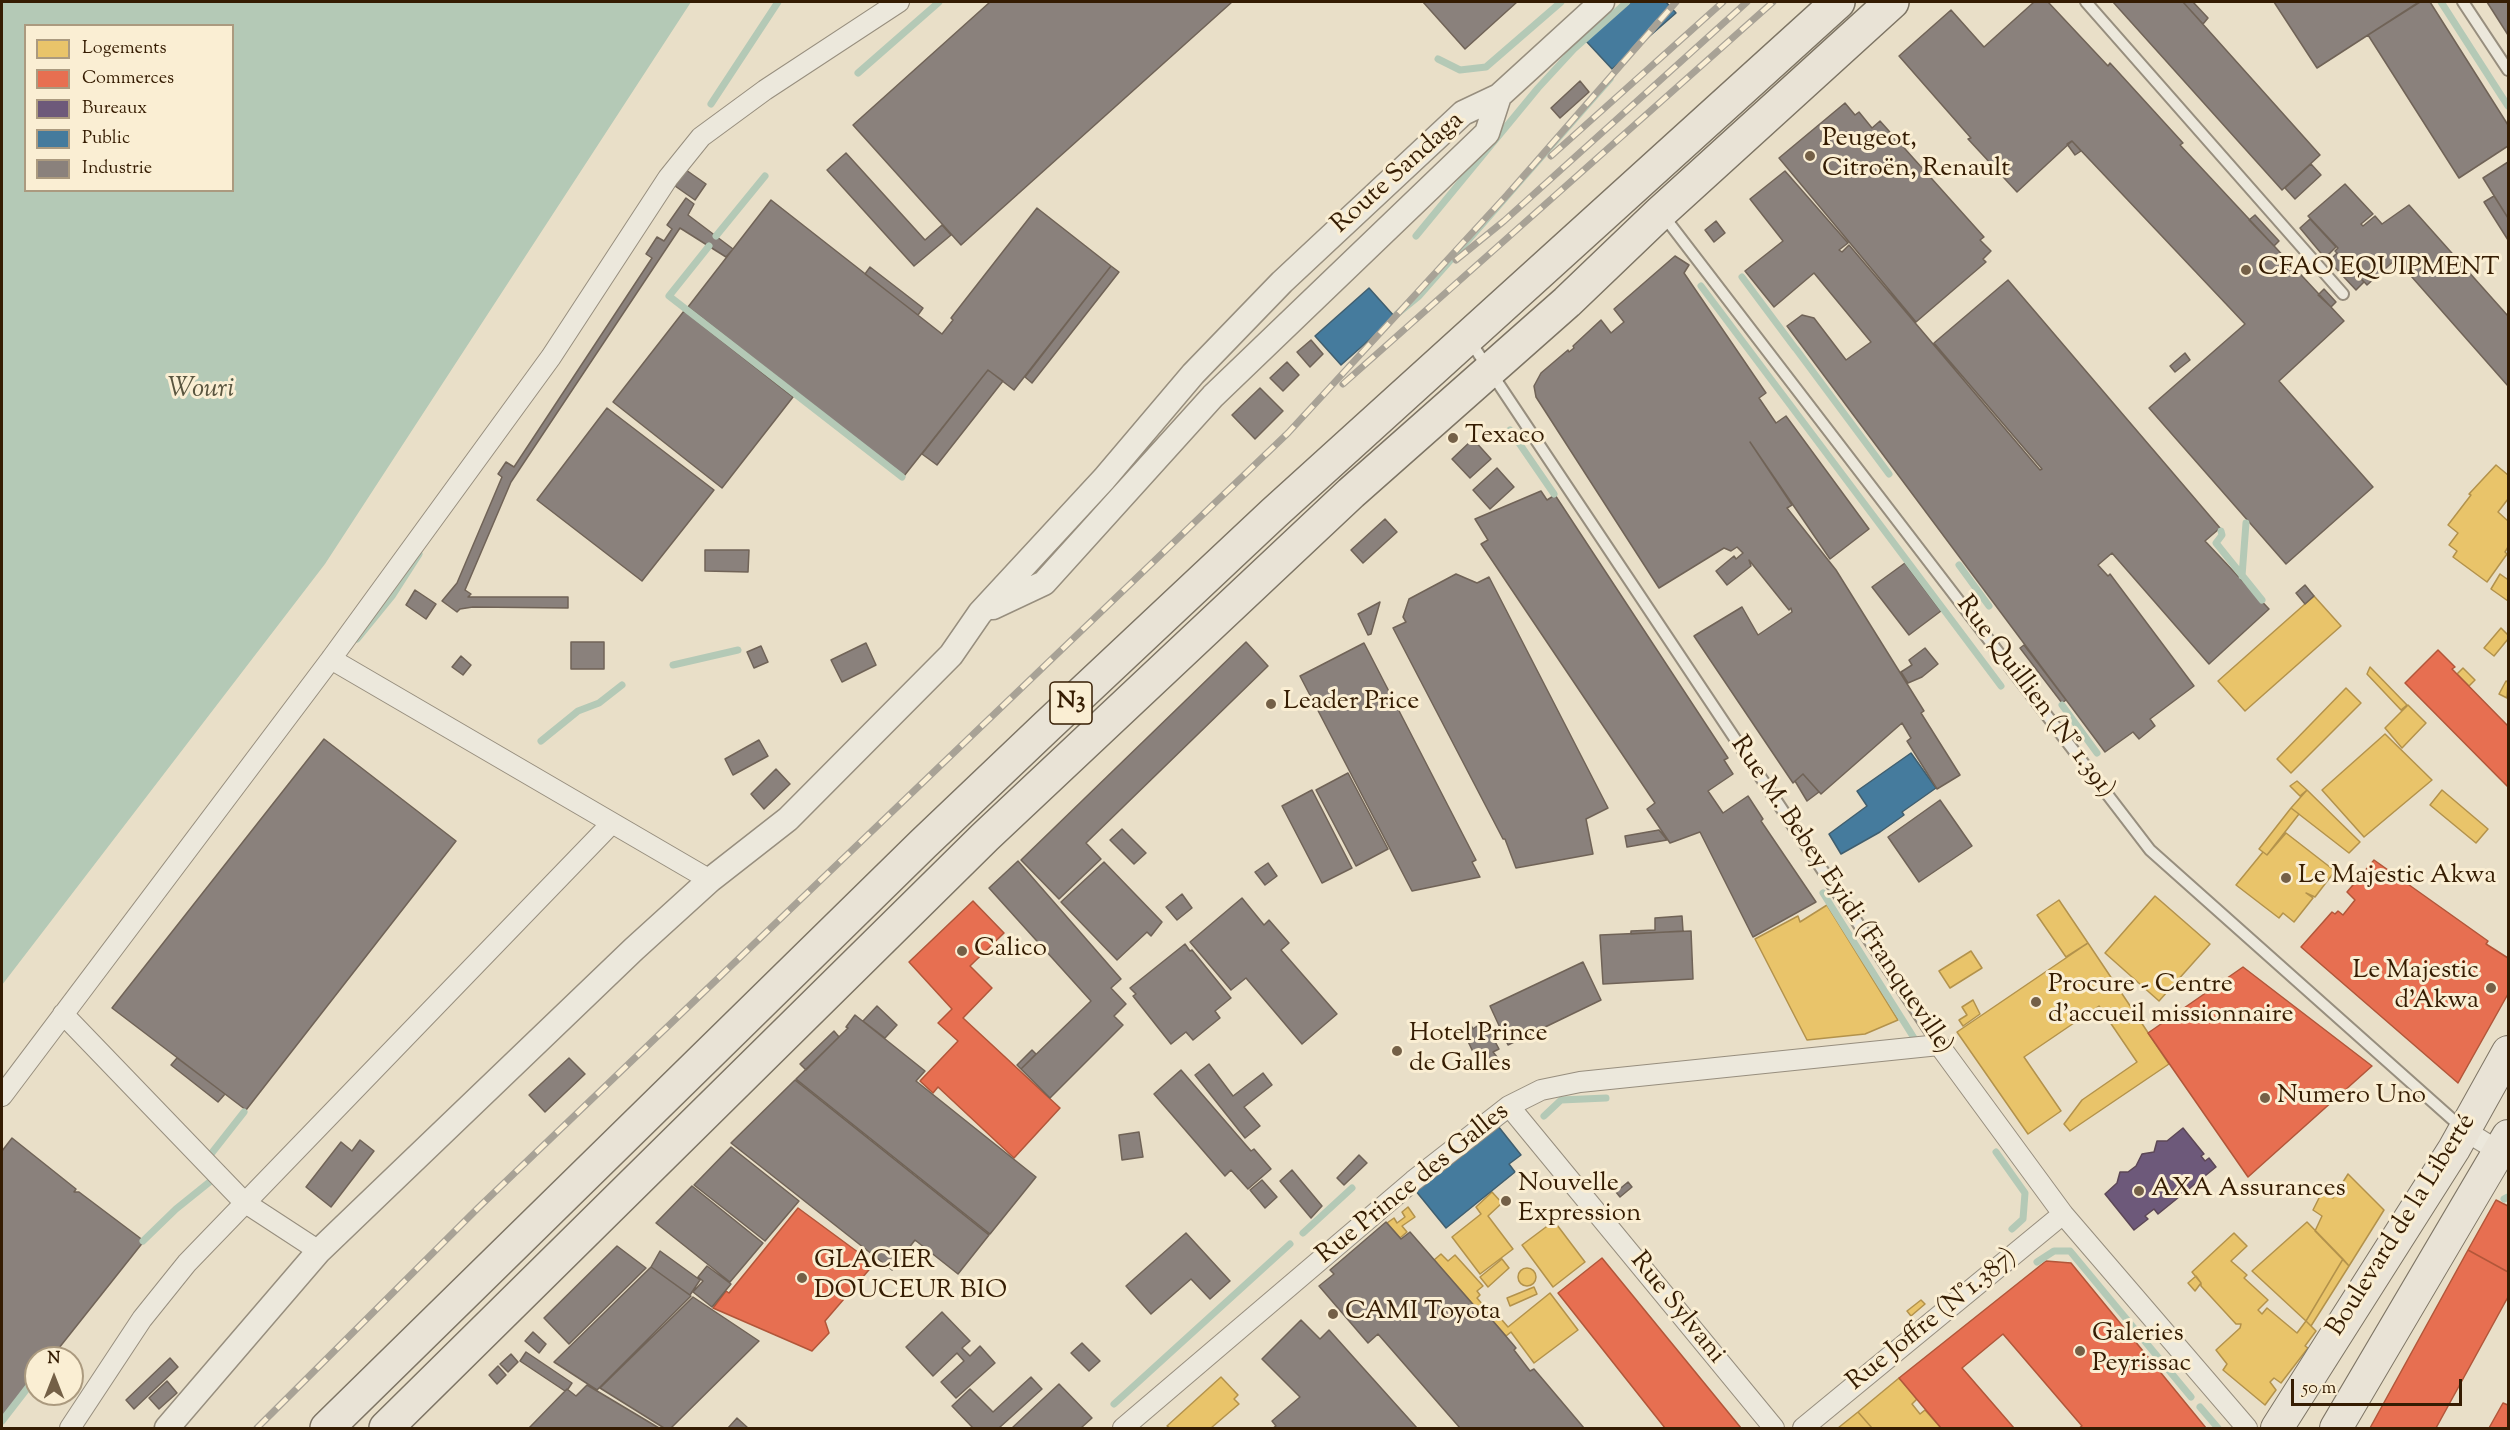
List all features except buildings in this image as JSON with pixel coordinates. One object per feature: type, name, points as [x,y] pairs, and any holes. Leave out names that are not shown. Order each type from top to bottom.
[{"type":"highway","name":"N3","points":[[327,1428],[931,836],[1274,513],[1838,2]]},
{"type":"highway","name":"N3","points":[[386,1428],[985,837],[1351,493],[1491,370],[1892,2]]},
{"type":"main road","name":"Boulevard de la Liberté","points":[[2277,1428],[2464,1130],[2508,1052]]},
{"type":"main road","name":"Boulevard de la Liberté","points":[[2336,1428],[2505,1149]]},
{"type":"street","points":[[2,1095],[331,658],[551,357],[668,178],[701,137],[765,90],[899,2]]},
{"type":"street","name":"Route Sandaga","points":[[167,1428],[319,1251],[634,949],[710,880],[788,819],[951,655],[980,613],[1104,479],[1193,374],[1282,282],[1462,113],[1499,96],[1602,2]]},
{"type":"street","points":[[980,613],[1044,583],[1213,396],[1487,133],[1499,96]]},
{"type":"street","points":[[1104,479],[1122,496]]},
{"type":"street","points":[[1025,566],[1044,583]]},
{"type":"street","points":[[331,658],[710,880]]},
{"type":"street","points":[[70,1428],[142,1319],[187,1263],[612,823]]},
{"type":"street","points":[[63,1014],[244,1202],[319,1251]]},
{"type":"street","name":"Rue Prince des Galles","points":[[1129,1426],[1413,1181],[1509,1106],[1541,1090],[1580,1082],[1939,1045]]},
{"type":"street","name":"Rue M. Bebey Eyidi (Franqueville)","points":[[1939,1045],[2063,1214],[2247,1428]]},
{"type":"street","name":"Rue Sylvani","points":[[1509,1106],[1774,1428]]},
{"type":"street","points":[[2464,1130],[2505,1149]]},
{"type":"street","name":"Rue Joffre (N°1.387)","points":[[1803,1428],[2063,1214]]},
{"type":"lane","points":[[2086,2],[2343,294]]},
{"type":"lane","points":[[2463,2],[2508,70]]},
{"type":"lane","name":"Rue Quillien (N° 1.391)","points":[[1661,212],[2151,850],[2464,1130]]},
{"type":"lane","name":"Rue M. Bebey Eyidi (Franqueville)","points":[[1468,338],[1939,1045]]},
{"type":"water","name":"Wouri","points":[[2,2],[691,2],[325,564],[2,985]]},
{"type":"waterway","points":[[711,104],[778,2]]},
{"type":"waterway","points":[[858,73],[939,2]]},
{"type":"waterway","points":[[1438,59],[1460,70],[1486,67],[1561,2]]},
{"type":"waterway","points":[[1416,236],[1538,88],[1574,49],[1627,2]]},
{"type":"waterway","points":[[2441,2],[2508,106]]},
{"type":"waterway","points":[[1397,314],[1419,296],[1610,79]]},
{"type":"waterway","points":[[716,236],[765,176]]},
{"type":"waterway","points":[[709,246],[669,296],[902,477]]},
{"type":"waterway","points":[[1742,277],[1795,348]]},
{"type":"waterway","points":[[1701,286],[2001,686]]},
{"type":"waterway","points":[[1796,349],[1889,474]]},
{"type":"waterway","points":[[1510,430],[1554,494]]},
{"type":"waterway","points":[[2242,576],[2246,523]]},
{"type":"waterway","points":[[2221,531],[2222,535],[2216,543],[2262,600]]},
{"type":"waterway","points":[[357,639],[392,596],[419,554]]},
{"type":"waterway","points":[[1959,565],[1989,606]]},
{"type":"waterway","points":[[673,665],[738,650]]},
{"type":"waterway","points":[[541,741],[578,711],[599,703],[622,685]]},
{"type":"waterway","points":[[2062,705],[2097,753]]},
{"type":"waterway","points":[[1823,893],[1914,1038]]},
{"type":"waterway","points":[[1544,1116],[1561,1100],[1606,1098]]},
{"type":"waterway","points":[[211,1154],[244,1112]]},
{"type":"waterway","points":[[1996,1152],[2025,1193],[2023,1219],[2012,1229]]},
{"type":"waterway","points":[[143,1241],[176,1209],[217,1176]]},
{"type":"waterway","points":[[1303,1233],[1352,1188]]},
{"type":"waterway","points":[[2504,1199],[2508,1197]]},
{"type":"waterway","points":[[1114,1404],[1290,1244]]},
{"type":"waterway","points":[[2037,1262],[2054,1251],[2070,1251],[2191,1397]]},
{"type":"waterway","points":[[2,1421],[24,1393]]},
{"type":"waterway","points":[[2200,1407],[2218,1428]]},
{"type":"railway","points":[[257,1428],[478,1208],[1288,433],[1507,195],[1676,2]]},
{"type":"railway","points":[[1551,156],[1723,2]]},
{"type":"railway","points":[[1456,260],[1504,221],[1747,2]]},
{"type":"railway","points":[[1343,384],[1773,2]]},
{"type":"place","name":"Peugeot, Citroën, Renault","points":[[1810,156]]},
{"type":"place","name":"CFAO EQUIPMENT","points":[[2246,270]]},
{"type":"place","name":"Texaco","points":[[1453,438]]},
{"type":"place","name":"Leader Price","points":[[1271,704]]},
{"type":"place","name":"Le Majestic Akwa","points":[[2286,878]]},
{"type":"place","name":"Calico","points":[[962,951]]},
{"type":"place","name":"Le Majestic d'Akwa","points":[[2491,988]]},
{"type":"place","name":"Procure - Centre d'accueil missionnaire","points":[[2036,1002]]},
{"type":"place","name":"Hotel Prince de Galles","points":[[1397,1051]]},
{"type":"place","name":"Numero Uno","points":[[2265,1098]]},
{"type":"place","name":"AXA Assurances","points":[[2139,1191]]},
{"type":"place","name":"Nouvelle Expression","points":[[1506,1201]]},
{"type":"place","name":"GLACIER DOUCEUR BIO","points":[[802,1278]]},
{"type":"place","name":"CAMI Toyota","points":[[1333,1314]]},
{"type":"place","name":"Galeries Peyrissac","points":[[2080,1351]]}]
